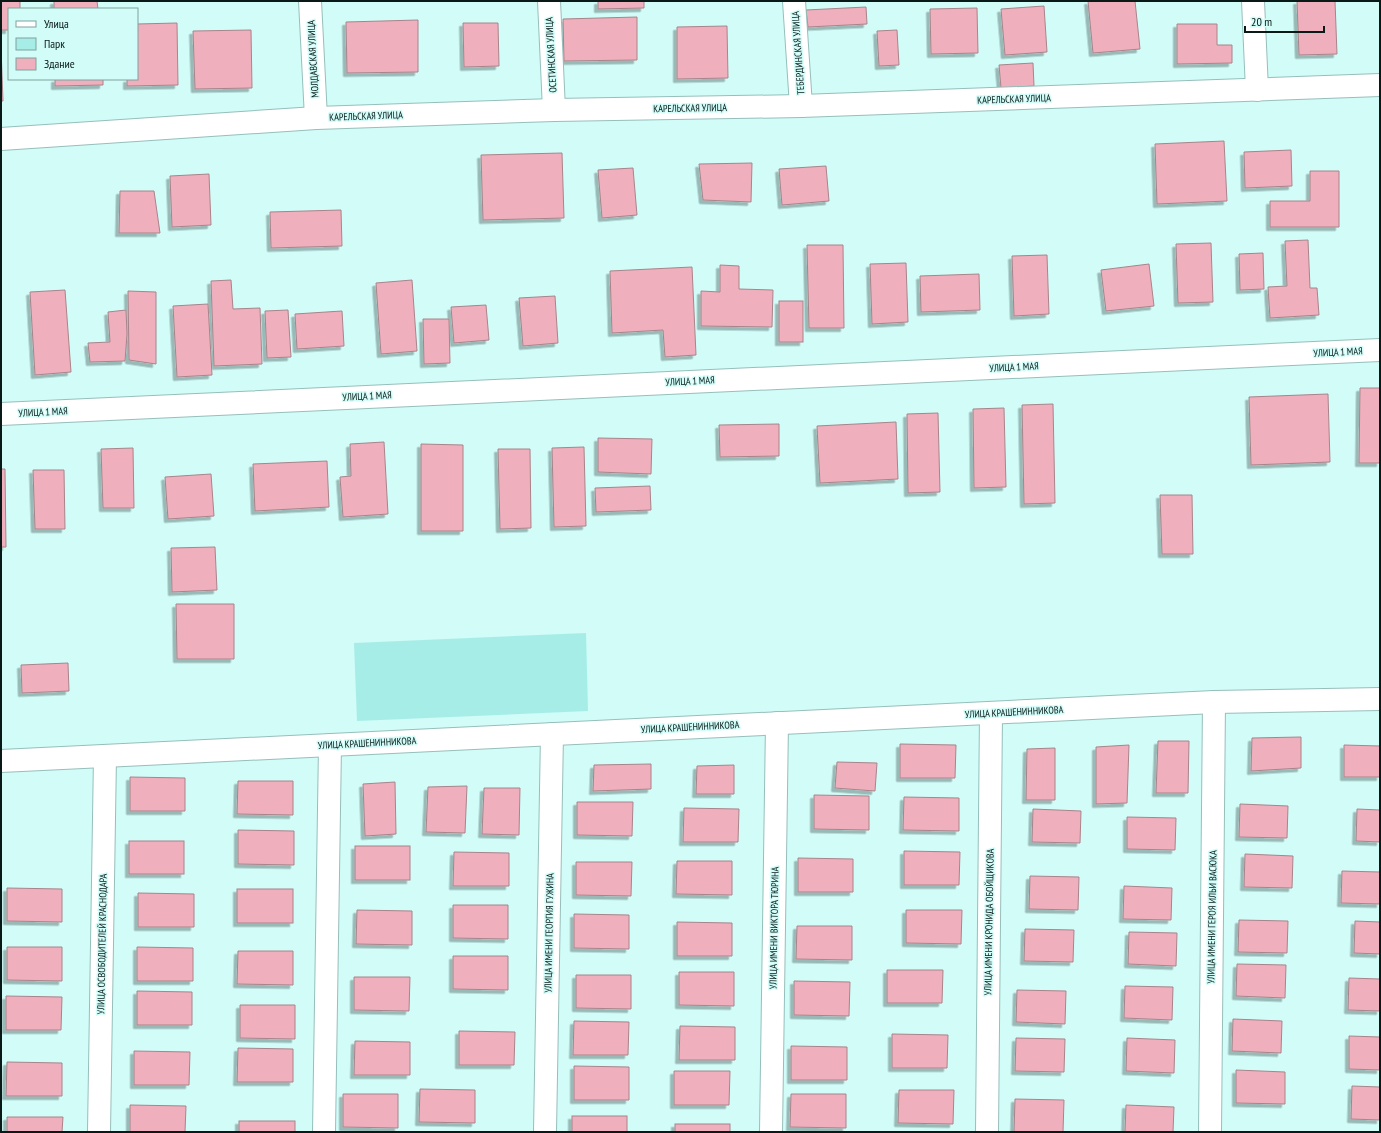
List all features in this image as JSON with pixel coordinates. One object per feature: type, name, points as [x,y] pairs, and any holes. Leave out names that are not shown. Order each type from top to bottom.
[{"type":"street","name":"МОЛДАВСКАЯ УЛИЦА","points":[[310,1],[316,118]]},
{"type":"street","name":"ОСЕТИНСКАЯ УЛИЦА","points":[[549,1],[554,110]]},
{"type":"street","name":"ТЕБЕРДИНСКАЯ УЛИЦА","points":[[794,1],[801,106]]},
{"type":"street","points":[[1253,1],[1257,90]]},
{"type":"street","name":"КАРЕЛЬСКАЯ УЛИЦА","points":[[1,139],[316,118],[554,110],[801,106],[1380,86]]},
{"type":"street","name":"УЛИЦА 1 МАЯ","points":[[1,414],[1380,350]]},
{"type":"street","name":"УЛИЦА КРАШЕНИННИКОВА","points":[[1,761],[1214,702],[1380,699]]},
{"type":"street","name":"УЛИЦА ИМЕНИ ГЕРОЯ ИЛЬИ ВАСЮКА","points":[[1210,1132],[1214,702]]},
{"type":"street","name":"УЛИЦА ИМЕНИ КРОНИДА ОБОЙЩИКОВА","points":[[987,1132],[991,713]]},
{"type":"street","name":"УЛИЦА ИМЕНИ ВИКТОРА ТЮРИНА","points":[[772,1132],[777,723]]},
{"type":"street","name":"УЛИЦА ИМЕНИ ГЕОРГИЯ ГУЖИНА","points":[[545,1132],[552,734]]},
{"type":"street","points":[[324,1132],[330,744]]},
{"type":"street","name":"УЛИЦА ОСВОБОДИТЕЛЕЙ КРАСНОДАРА","points":[[99,1132],[105,756]]},
{"type":"green space","points":[[586,633],[588,711],[357,721],[354,643]]},
{"type":"building","points":[[1,1],[20,1],[20,8],[8,8],[8,30],[1,30]]},
{"type":"building","points":[[54,1],[97,1],[98,8],[54,8]]},
{"type":"building","points":[[598,1],[644,1],[644,8],[598,9]]},
{"type":"building","points":[[1088,1],[1135,1],[1140,49],[1093,53]]},
{"type":"building","points":[[1297,1],[1335,1],[1337,54],[1299,55]]},
{"type":"building","points":[[1044,6],[1047,52],[1005,55],[1001,9]]},
{"type":"building","points":[[866,7],[867,24],[808,27],[806,10]]},
{"type":"building","points":[[977,8],[978,53],[931,54],[930,9]]},
{"type":"building","points":[[637,17],[637,60],[564,61],[563,19]]},
{"type":"building","points":[[418,20],[418,72],[347,73],[346,22]]},
{"type":"building","points":[[177,23],[178,85],[127,86],[127,80],[138,80],[138,24]]},
{"type":"building","points":[[463,23],[498,23],[499,66],[464,67]]},
{"type":"building","points":[[1177,24],[1217,24],[1217,45],[1232,45],[1232,63],[1177,64]]},
{"type":"building","points":[[727,26],[728,78],[677,79],[677,27]]},
{"type":"building","points":[[251,30],[252,88],[195,89],[193,31]]},
{"type":"building","points":[[897,30],[899,65],[879,66],[877,31]]},
{"type":"building","points":[[1,48],[3,101],[1,101]]},
{"type":"building","points":[[1033,63],[1034,86],[1001,88],[999,65]]},
{"type":"building","points":[[55,80],[103,80],[103,85],[55,86]]},
{"type":"building","points":[[1224,141],[1227,201],[1157,204],[1155,144]]},
{"type":"building","points":[[1291,150],[1292,186],[1245,188],[1244,152]]},
{"type":"building","points":[[562,153],[564,218],[483,220],[481,155]]},
{"type":"building","points":[[752,163],[751,202],[703,200],[699,164]]},
{"type":"building","points":[[826,166],[829,201],[782,205],[779,169]]},
{"type":"building","points":[[633,168],[637,215],[602,218],[598,170]]},
{"type":"building","points":[[1310,171],[1339,171],[1339,227],[1270,227],[1270,201],[1310,201]]},
{"type":"building","points":[[209,174],[211,225],[172,227],[170,176]]},
{"type":"building","points":[[120,191],[154,191],[160,233],[119,233]]},
{"type":"building","points":[[341,210],[342,246],[271,248],[270,212]]},
{"type":"building","points":[[1308,240],[1310,288],[1317,288],[1319,315],[1270,318],[1268,287],[1287,286],[1285,241]]},
{"type":"building","points":[[1211,243],[1213,302],[1178,303],[1176,244]]},
{"type":"building","points":[[807,245],[843,245],[844,328],[809,328]]},
{"type":"building","points":[[1263,253],[1264,289],[1240,290],[1239,254]]},
{"type":"building","points":[[1047,255],[1049,314],[1014,316],[1012,256]]},
{"type":"building","points":[[906,263],[908,322],[872,324],[870,264]]},
{"type":"building","points":[[1149,264],[1154,306],[1106,311],[1101,270]]},
{"type":"building","points":[[720,265],[739,266],[739,289],[773,290],[772,327],[701,326],[701,291],[720,292]]},
{"type":"building","points":[[692,267],[696,355],[665,357],[663,330],[612,333],[610,271]]},
{"type":"building","points":[[979,274],[980,310],[921,312],[920,276]]},
{"type":"building","points":[[231,280],[233,309],[260,308],[262,364],[214,366],[211,281]]},
{"type":"building","points":[[412,280],[417,351],[381,354],[376,283]]},
{"type":"building","points":[[65,290],[71,372],[35,375],[30,292]]},
{"type":"building","points":[[128,291],[156,292],[156,364],[129,360]]},
{"type":"building","points":[[555,296],[558,343],[523,346],[519,298]]},
{"type":"building","points":[[779,301],[803,301],[803,342],[779,342]]},
{"type":"building","points":[[208,304],[212,375],[177,377],[173,306]]},
{"type":"building","points":[[486,305],[489,340],[454,343],[451,307]]},
{"type":"building","points":[[126,310],[127,334],[125,361],[90,362],[88,343],[110,342],[108,312]]},
{"type":"building","points":[[288,310],[291,357],[267,358],[265,311]]},
{"type":"building","points":[[342,311],[344,346],[297,349],[295,314]]},
{"type":"building","points":[[423,319],[449,319],[450,363],[424,364]]},
{"type":"building","points":[[1360,388],[1380,388],[1380,463],[1359,463]]},
{"type":"building","points":[[1328,394],[1330,462],[1251,465],[1249,397]]},
{"type":"building","points":[[1053,404],[1055,503],[1024,504],[1022,405]]},
{"type":"building","points":[[1004,408],[1006,487],[974,488],[973,409]]},
{"type":"building","points":[[938,413],[940,492],[908,493],[907,414]]},
{"type":"building","points":[[896,422],[898,479],[820,483],[817,426]]},
{"type":"building","points":[[779,424],[779,456],[720,457],[719,425]]},
{"type":"building","points":[[598,438],[652,439],[651,474],[598,472]]},
{"type":"building","points":[[384,442],[388,514],[343,517],[340,477],[351,476],[350,444]]},
{"type":"building","points":[[421,444],[463,445],[463,531],[421,531]]},
{"type":"building","points":[[584,447],[586,526],[554,527],[552,448]]},
{"type":"building","points":[[133,448],[134,508],[103,508],[101,449]]},
{"type":"building","points":[[498,449],[530,449],[531,528],[500,529]]},
{"type":"building","points":[[327,461],[329,507],[255,511],[253,464]]},
{"type":"building","points":[[1,469],[5,469],[6,547],[1,547]]},
{"type":"building","points":[[33,470],[64,470],[65,529],[35,529]]},
{"type":"building","points":[[211,474],[214,516],[168,519],[165,477]]},
{"type":"building","points":[[650,486],[651,510],[596,512],[595,488]]},
{"type":"building","points":[[1160,495],[1192,495],[1193,554],[1162,554]]},
{"type":"building","points":[[215,547],[217,590],[172,592],[171,548]]},
{"type":"building","points":[[176,604],[234,604],[234,659],[177,659]]},
{"type":"building","points":[[68,663],[69,691],[22,693],[21,665]]},
{"type":"building","points":[[1301,737],[1301,768],[1251,771],[1252,738]]},
{"type":"building","points":[[1158,741],[1189,741],[1188,793],[1156,793]]},
{"type":"building","points":[[900,744],[956,745],[955,778],[900,778]]},
{"type":"building","points":[[1129,745],[1127,803],[1096,804],[1096,747]]},
{"type":"building","points":[[1344,745],[1380,746],[1380,777],[1344,777]]},
{"type":"building","points":[[1055,748],[1055,800],[1026,800],[1027,749]]},
{"type":"building","points":[[837,762],[877,763],[875,791],[835,788]]},
{"type":"building","points":[[651,764],[651,789],[593,791],[594,765]]},
{"type":"building","points":[[734,765],[734,794],[696,794],[697,766]]},
{"type":"building","points":[[130,777],[185,778],[185,811],[130,811]]},
{"type":"building","points":[[238,781],[293,781],[293,815],[237,814]]},
{"type":"building","points":[[395,782],[396,834],[365,836],[363,784]]},
{"type":"building","points":[[467,786],[465,833],[426,832],[428,787]]},
{"type":"building","points":[[484,788],[520,788],[519,835],[482,834]]},
{"type":"building","points":[[814,795],[869,796],[869,830],[814,829]]},
{"type":"building","points":[[904,797],[959,798],[959,831],[903,830]]},
{"type":"building","points":[[577,802],[633,802],[632,836],[577,835]]},
{"type":"building","points":[[1240,804],[1288,806],[1287,838],[1239,837]]},
{"type":"building","points":[[684,808],[739,809],[738,842],[683,842]]},
{"type":"building","points":[[1033,809],[1081,811],[1080,843],[1032,842]]},
{"type":"building","points":[[1357,809],[1380,810],[1380,842],[1356,841]]},
{"type":"building","points":[[1127,817],[1176,818],[1175,850],[1127,849]]},
{"type":"building","points":[[238,830],[294,831],[294,865],[238,864]]},
{"type":"building","points":[[129,841],[184,841],[184,874],[129,874]]},
{"type":"building","points":[[355,846],[410,846],[410,880],[355,880]]},
{"type":"building","points":[[904,851],[960,852],[959,885],[904,885]]},
{"type":"building","points":[[454,852],[509,853],[509,886],[453,886]]},
{"type":"building","points":[[1245,854],[1293,856],[1292,888],[1244,887]]},
{"type":"building","points":[[798,858],[853,859],[853,892],[798,892]]},
{"type":"building","points":[[677,861],[732,861],[732,895],[676,894]]},
{"type":"building","points":[[576,862],[632,862],[631,896],[576,895]]},
{"type":"building","points":[[1342,871],[1380,872],[1380,904],[1341,903]]},
{"type":"building","points":[[1030,876],[1079,877],[1078,910],[1029,909]]},
{"type":"building","points":[[1124,886],[1172,888],[1171,920],[1123,919]]},
{"type":"building","points":[[7,888],[62,889],[62,922],[7,921]]},
{"type":"building","points":[[237,889],[293,889],[293,923],[237,923]]},
{"type":"building","points":[[138,893],[194,894],[194,927],[138,927]]},
{"type":"building","points":[[453,905],[508,905],[508,939],[453,938]]},
{"type":"building","points":[[357,910],[412,911],[412,945],[356,944]]},
{"type":"building","points":[[906,910],[962,910],[961,944],[906,943]]},
{"type":"building","points":[[574,914],[629,915],[629,949],[574,948]]},
{"type":"building","points":[[1239,920],[1288,921],[1287,953],[1238,952]]},
{"type":"building","points":[[1355,921],[1380,922],[1380,954],[1354,953]]},
{"type":"building","points":[[677,922],[732,923],[732,956],[677,956]]},
{"type":"building","points":[[797,926],[852,926],[852,960],[796,959]]},
{"type":"building","points":[[1025,929],[1074,930],[1073,962],[1024,961]]},
{"type":"building","points":[[1129,932],[1177,933],[1176,966],[1128,964]]},
{"type":"building","points":[[7,947],[62,947],[62,981],[7,980]]},
{"type":"building","points":[[137,947],[193,948],[193,981],[137,981]]},
{"type":"building","points":[[238,951],[293,951],[293,985],[237,984]]},
{"type":"building","points":[[453,956],[508,956],[508,990],[453,989]]},
{"type":"building","points":[[1237,964],[1286,965],[1285,998],[1236,996]]},
{"type":"building","points":[[887,970],[943,970],[942,1003],[887,1003]]},
{"type":"building","points":[[679,972],[734,972],[734,1006],[679,1005]]},
{"type":"building","points":[[576,975],[631,975],[631,1009],[576,1008]]},
{"type":"building","points":[[354,977],[410,977],[409,1011],[354,1010]]},
{"type":"building","points":[[1349,978],[1380,979],[1380,1011],[1348,1010]]},
{"type":"building","points":[[794,981],[850,982],[849,1016],[794,1015]]},
{"type":"building","points":[[1125,986],[1173,987],[1172,1020],[1124,1018]]},
{"type":"building","points":[[1017,990],[1066,991],[1065,1024],[1016,1022]]},
{"type":"building","points":[[137,991],[192,992],[192,1025],[137,1025]]},
{"type":"building","points":[[6,996],[62,997],[61,1030],[6,1030]]},
{"type":"building","points":[[240,1005],[295,1005],[295,1039],[240,1038]]},
{"type":"building","points":[[1233,1019],[1282,1021],[1281,1053],[1232,1051]]},
{"type":"building","points":[[574,1021],[629,1022],[628,1055],[573,1055]]},
{"type":"building","points":[[680,1026],[735,1027],[735,1060],[679,1060]]},
{"type":"building","points":[[459,1031],[515,1032],[514,1065],[459,1065]]},
{"type":"building","points":[[892,1034],[948,1035],[947,1068],[892,1068]]},
{"type":"building","points":[[1349,1036],[1380,1037],[1380,1070],[1349,1069]]},
{"type":"building","points":[[1016,1038],[1065,1039],[1064,1072],[1015,1071]]},
{"type":"building","points":[[1127,1038],[1175,1040],[1174,1073],[1126,1071]]},
{"type":"building","points":[[355,1041],[410,1042],[410,1075],[354,1075]]},
{"type":"building","points":[[791,1046],[847,1047],[847,1080],[791,1080]]},
{"type":"building","points":[[238,1048],[293,1049],[293,1082],[237,1082]]},
{"type":"building","points":[[134,1051],[190,1052],[189,1085],[134,1085]]},
{"type":"building","points":[[7,1062],[62,1063],[62,1096],[6,1096]]},
{"type":"building","points":[[574,1066],[629,1067],[629,1100],[574,1100]]},
{"type":"building","points":[[1236,1070],[1285,1072],[1285,1104],[1236,1103]]},
{"type":"building","points":[[674,1071],[730,1071],[729,1105],[674,1105]]},
{"type":"building","points":[[1352,1086],[1380,1087],[1380,1120],[1351,1119]]},
{"type":"building","points":[[420,1089],[475,1090],[475,1123],[419,1122]]},
{"type":"building","points":[[899,1090],[954,1090],[953,1124],[898,1123]]},
{"type":"building","points":[[343,1094],[398,1094],[398,1128],[343,1127]]},
{"type":"building","points":[[791,1094],[846,1094],[846,1128],[790,1127]]},
{"type":"building","points":[[1015,1099],[1064,1100],[1063,1132],[1014,1132]]},
{"type":"building","points":[[130,1105],[186,1106],[185,1132],[130,1132]]},
{"type":"building","points":[[1126,1105],[1174,1107],[1173,1132],[1125,1132]]},
{"type":"building","points":[[572,1116],[627,1116],[627,1132],[572,1132]]},
{"type":"building","points":[[7,1117],[63,1117],[62,1132],[7,1132]]},
{"type":"building","points":[[239,1121],[295,1121],[295,1132],[239,1132]]},
{"type":"building","points":[[675,1124],[730,1124],[730,1132],[675,1132]]}]
